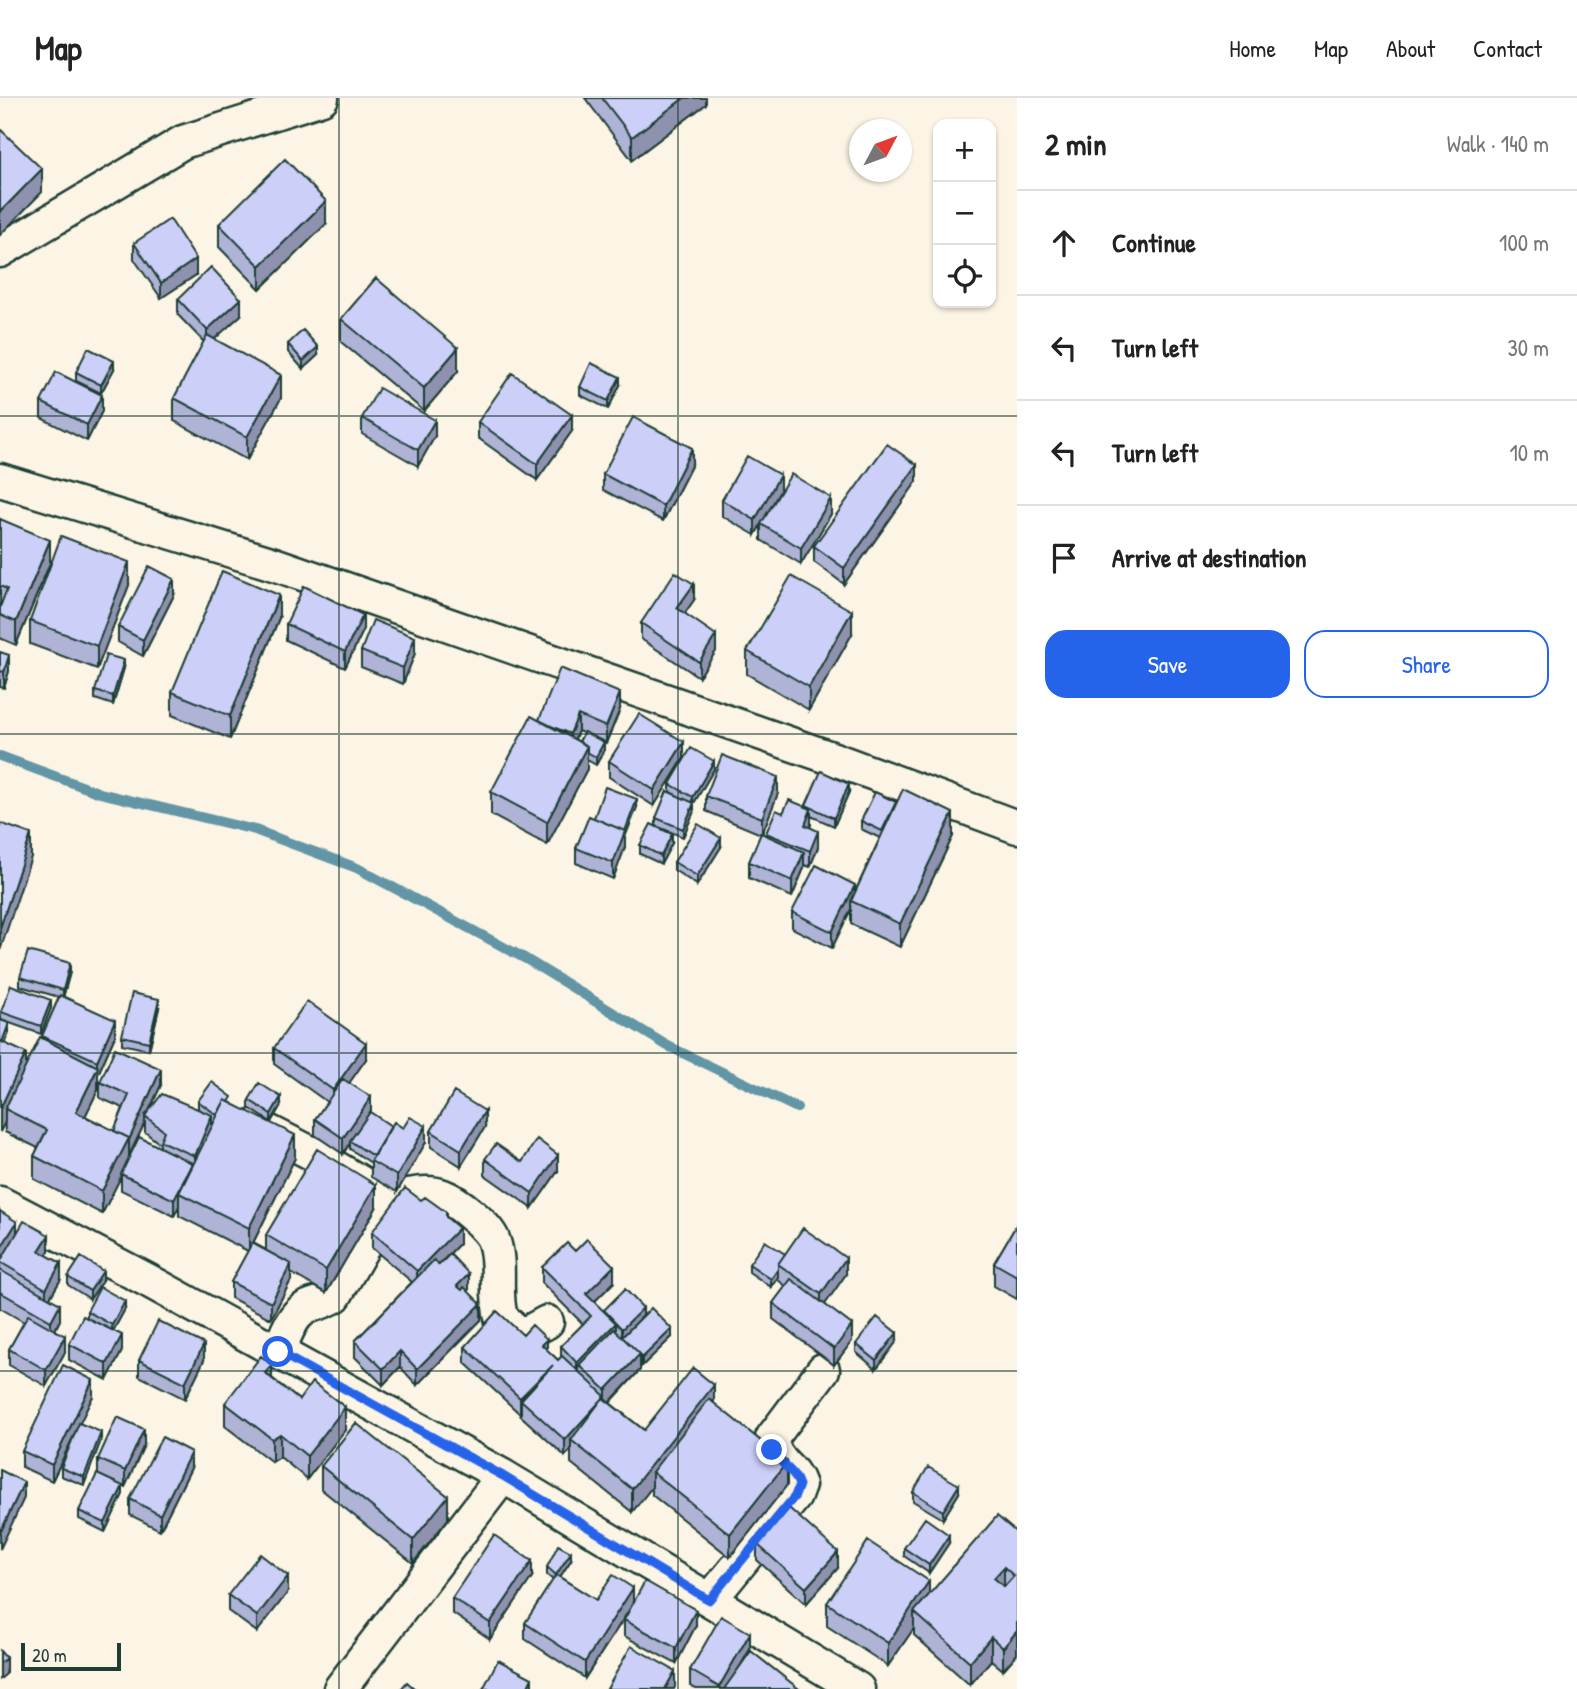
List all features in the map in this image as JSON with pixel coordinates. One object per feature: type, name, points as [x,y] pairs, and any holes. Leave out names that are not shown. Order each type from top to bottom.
[{"type":"street","points":[[0,251],[183,142],[322,98]]},
{"type":"street","points":[[0,480],[274,564],[834,759],[1017,827]]},
{"type":"street","points":[[244,1119],[313,1154],[390,1200]]},
{"type":"street","points":[[278,1352],[293,1320],[306,1308],[321,1305],[334,1296],[390,1200],[416,1193],[442,1195],[490,1232],[495,1244],[500,1317],[516,1331],[525,1334],[547,1322]]},
{"type":"street","points":[[0,1203],[503,1476],[858,1689]]},
{"type":"street","points":[[709,1600],[795,1496],[799,1485],[795,1473],[777,1459],[772,1450],[772,1438],[823,1370]]},
{"type":"street","points":[[340,1689],[503,1476]]},
{"type":"building","points":[[602,98],[684,98],[632,137]]},
{"type":"building","points":[[0,129],[42,169],[0,212]]},
{"type":"building","points":[[285,159],[326,201],[260,266],[219,224]]},
{"type":"building","points":[[170,219],[196,259],[161,283],[134,243]]},
{"type":"building","points":[[211,267],[241,299],[207,330],[178,299]]},
{"type":"building","points":[[376,278],[458,348],[424,388],[341,319]]},
{"type":"building","points":[[303,330],[318,347],[303,361],[288,344]]},
{"type":"building","points":[[207,335],[281,375],[247,437],[174,398]]},
{"type":"building","points":[[88,348],[114,361],[101,385],[76,372]]},
{"type":"building","points":[[591,363],[620,377],[608,401],[580,387]]},
{"type":"building","points":[[56,372],[102,395],[87,425],[41,402]]},
{"type":"building","points":[[512,373],[572,415],[537,464],[478,422]]},
{"type":"building","points":[[379,388],[435,420],[418,450],[362,418]]},
{"type":"building","points":[[633,417],[692,448],[663,506],[603,474]]},
{"type":"building","points":[[887,444],[917,465],[844,568],[814,546]]},
{"type":"building","points":[[747,456],[780,475],[755,520],[722,500]]},
{"type":"building","points":[[791,474],[831,498],[801,548],[761,524]]},
{"type":"building","points":[[0,519],[50,540],[16,622],[0,615],[7,589],[0,586]]},
{"type":"building","points":[[61,536],[129,562],[97,646],[30,621]]},
{"type":"building","points":[[149,566],[174,579],[143,640],[118,627]]},
{"type":"building","points":[[222,571],[279,595],[230,716],[172,692]]},
{"type":"building","points":[[675,572],[694,584],[677,608],[716,635],[699,662],[641,623]]},
{"type":"building","points":[[791,576],[852,611],[809,687],[747,651]]},
{"type":"building","points":[[304,586],[363,615],[345,652],[286,624]]},
{"type":"building","points":[[373,620],[415,637],[403,668],[361,651]]},
{"type":"building","points":[[0,652],[9,655],[4,672],[0,671]]},
{"type":"building","points":[[106,655],[124,660],[113,696],[95,691]]},
{"type":"building","points":[[560,668],[620,693],[606,727],[578,715],[570,734],[539,720]]},
{"type":"building","points":[[639,714],[684,742],[654,790],[609,761]]},
{"type":"building","points":[[531,716],[587,746],[547,822],[491,792]]},
{"type":"building","points":[[584,732],[604,742],[596,757],[587,752],[587,746],[579,742]]},
{"type":"building","points":[[691,748],[714,761],[693,797],[670,784]]},
{"type":"building","points":[[722,755],[778,777],[762,818],[706,796]]},
{"type":"building","points":[[821,771],[849,784],[834,818],[806,805]]},
{"type":"building","points":[[605,787],[637,799],[625,831],[594,818]]},
{"type":"building","points":[[903,789],[953,813],[900,924],[851,901]]},
{"type":"building","points":[[667,791],[694,803],[683,829],[656,818]]},
{"type":"building","points":[[875,792],[896,802],[882,831],[861,821]]},
{"type":"building","points":[[789,800],[811,809],[805,825],[818,831],[810,851],[766,833],[776,810],[783,813]]},
{"type":"building","points":[[589,816],[625,831],[613,863],[576,848]]},
{"type":"building","points":[[0,823],[31,834],[0,928]]},
{"type":"building","points":[[651,824],[672,834],[661,856],[640,845]]},
{"type":"building","points":[[698,824],[721,838],[697,876],[674,862]]},
{"type":"building","points":[[761,833],[804,852],[792,881],[749,862]]},
{"type":"building","points":[[816,865],[855,885],[832,932],[792,912]]},
{"type":"building","points":[[28,951],[70,963],[63,990],[20,977]]},
{"type":"building","points":[[11,985],[51,1000],[41,1026],[1,1012]]},
{"type":"building","points":[[132,993],[159,999],[149,1042],[122,1036]]},
{"type":"building","points":[[60,995],[115,1020],[97,1061],[42,1036]]},
{"type":"building","points":[[307,1001],[366,1043],[333,1090],[274,1048]]},
{"type":"building","points":[[0,1020],[9,1023],[2,1042],[0,1041]]},
{"type":"building","points":[[40,1037],[98,1067],[76,1112],[129,1138],[102,1191],[34,1156],[47,1130],[5,1109]]},
{"type":"building","points":[[0,1041],[26,1053],[0,1109]]},
{"type":"building","points":[[115,1048],[161,1069],[129,1140],[114,1131],[129,1095],[100,1082]]},
{"type":"building","points":[[343,1079],[371,1097],[343,1138],[315,1119]]},
{"type":"building","points":[[212,1082],[232,1097],[229,1102],[225,1100],[217,1115],[198,1101]]},
{"type":"building","points":[[259,1083],[281,1097],[271,1114],[249,1100]]},
{"type":"building","points":[[454,1092],[485,1111],[461,1150],[431,1131]]},
{"type":"building","points":[[162,1094],[212,1115],[195,1156],[160,1141],[164,1131],[145,1116]]},
{"type":"building","points":[[225,1100],[295,1135],[249,1228],[179,1193]]},
{"type":"building","points":[[370,1112],[391,1126],[373,1156],[350,1141]]},
{"type":"building","points":[[410,1117],[426,1126],[397,1176],[371,1161],[394,1122],[403,1128]]},
{"type":"building","points":[[139,1137],[192,1163],[174,1200],[121,1174]]},
{"type":"building","points":[[537,1139],[558,1155],[532,1193],[485,1159],[496,1144],[522,1162]]},
{"type":"building","points":[[317,1149],[376,1185],[326,1270],[266,1235]]},
{"type":"building","points":[[405,1188],[421,1200],[425,1197],[446,1212],[446,1217],[459,1228],[417,1271],[372,1232]]},
{"type":"building","points":[[0,1211],[17,1222],[0,1249]]},
{"type":"building","points":[[24,1221],[49,1235],[39,1251],[61,1263],[46,1289],[0,1262]]},
{"type":"building","points":[[1017,1224],[1017,1276],[994,1263]]},
{"type":"building","points":[[803,1228],[846,1258],[821,1294],[778,1264]]},
{"type":"building","points":[[587,1239],[614,1266],[586,1294],[616,1323],[577,1363],[561,1346],[591,1316],[542,1267],[567,1243],[575,1251]]},
{"type":"building","points":[[765,1241],[785,1254],[771,1279],[749,1264]]},
{"type":"building","points":[[252,1243],[291,1264],[271,1303],[231,1282]]},
{"type":"building","points":[[450,1254],[469,1274],[457,1286],[462,1290],[464,1287],[481,1304],[417,1369],[400,1351],[383,1369],[355,1341],[434,1260],[439,1265]]},
{"type":"building","points":[[81,1257],[103,1271],[90,1291],[68,1277]]},
{"type":"building","points":[[0,1270],[60,1304],[51,1321],[0,1292]]},
{"type":"building","points":[[791,1279],[852,1325],[834,1349],[773,1303]]},
{"type":"building","points":[[100,1287],[125,1301],[112,1325],[87,1311]]},
{"type":"building","points":[[625,1289],[643,1308],[622,1329],[604,1310]]},
{"type":"building","points":[[651,1308],[672,1329],[642,1358],[622,1337]]},
{"type":"building","points":[[497,1311],[523,1335],[532,1325],[547,1339],[542,1345],[558,1360],[562,1356],[605,1396],[565,1440],[521,1400],[553,1365],[520,1398],[465,1347]]},
{"type":"building","points":[[28,1315],[65,1336],[46,1370],[9,1349]]},
{"type":"building","points":[[83,1316],[122,1335],[107,1364],[69,1344]]},
{"type":"building","points":[[877,1317],[897,1333],[876,1360],[856,1344]]},
{"type":"building","points":[[158,1321],[204,1344],[185,1383],[139,1360]]},
{"type":"building","points":[[614,1329],[640,1354],[606,1390],[579,1365]]},
{"type":"building","points":[[261,1356],[272,1365],[265,1373],[299,1400],[312,1382],[345,1407],[307,1456],[280,1434],[272,1439],[225,1403]]},
{"type":"building","points":[[63,1365],[93,1380],[52,1465],[22,1451]]},
{"type":"building","points":[[693,1368],[714,1385],[632,1489],[571,1440],[603,1398],[644,1430]]},
{"type":"building","points":[[709,1399],[787,1462],[730,1534],[652,1472]]},
{"type":"building","points":[[117,1417],[144,1429],[125,1471],[98,1459]]},
{"type":"building","points":[[79,1423],[101,1432],[84,1477],[61,1468]]},
{"type":"building","points":[[356,1423],[448,1496],[413,1540],[321,1466]]},
{"type":"building","points":[[162,1437],[191,1452],[160,1515],[130,1499]]},
{"type":"building","points":[[928,1467],[959,1485],[943,1511],[913,1492]]},
{"type":"building","points":[[0,1470],[24,1482],[0,1533]]},
{"type":"building","points":[[97,1474],[123,1486],[105,1523],[79,1511]]},
{"type":"building","points":[[789,1508],[838,1552],[806,1588],[757,1544]]},
{"type":"building","points":[[997,1516],[1017,1533],[1017,1631],[1003,1648],[991,1637],[970,1662],[914,1612]],"holes":[[[1004,1567],[1014,1576],[1004,1587],[994,1578]]]},
{"type":"building","points":[[925,1518],[949,1535],[929,1565],[904,1548]]},
{"type":"building","points":[[494,1535],[532,1561],[490,1623],[452,1598]]},
{"type":"building","points":[[868,1541],[929,1581],[888,1643],[827,1603]]},
{"type":"building","points":[[558,1545],[571,1552],[556,1575],[547,1567]]},
{"type":"building","points":[[260,1554],[288,1576],[257,1616],[228,1595]]},
{"type":"building","points":[[556,1575],[596,1600],[613,1575],[633,1588],[585,1662],[525,1623]]},
{"type":"building","points":[[645,1581],[696,1610],[676,1648],[624,1620]]},
{"type":"building","points":[[721,1616],[750,1633],[719,1687],[690,1670]]},
{"type":"building","points":[[631,1646],[675,1671],[665,1689],[607,1689]]},
{"type":"building","points":[[0,1651],[6,1658],[0,1663]]},
{"type":"building","points":[[751,1651],[799,1689],[724,1689]]},
{"type":"building","points":[[498,1660],[532,1678],[527,1689],[483,1689]]},
{"type":"building","points":[[407,1682],[415,1689],[401,1689]]},
{"type":"waterway","points":[[0,756],[100,793],[255,830],[357,868],[526,959],[666,1045],[797,1108]]},
{"type":"route","points":[[278,1352],[503,1476],[709,1600],[795,1496],[799,1485],[795,1473],[777,1459],[772,1450]]}]
